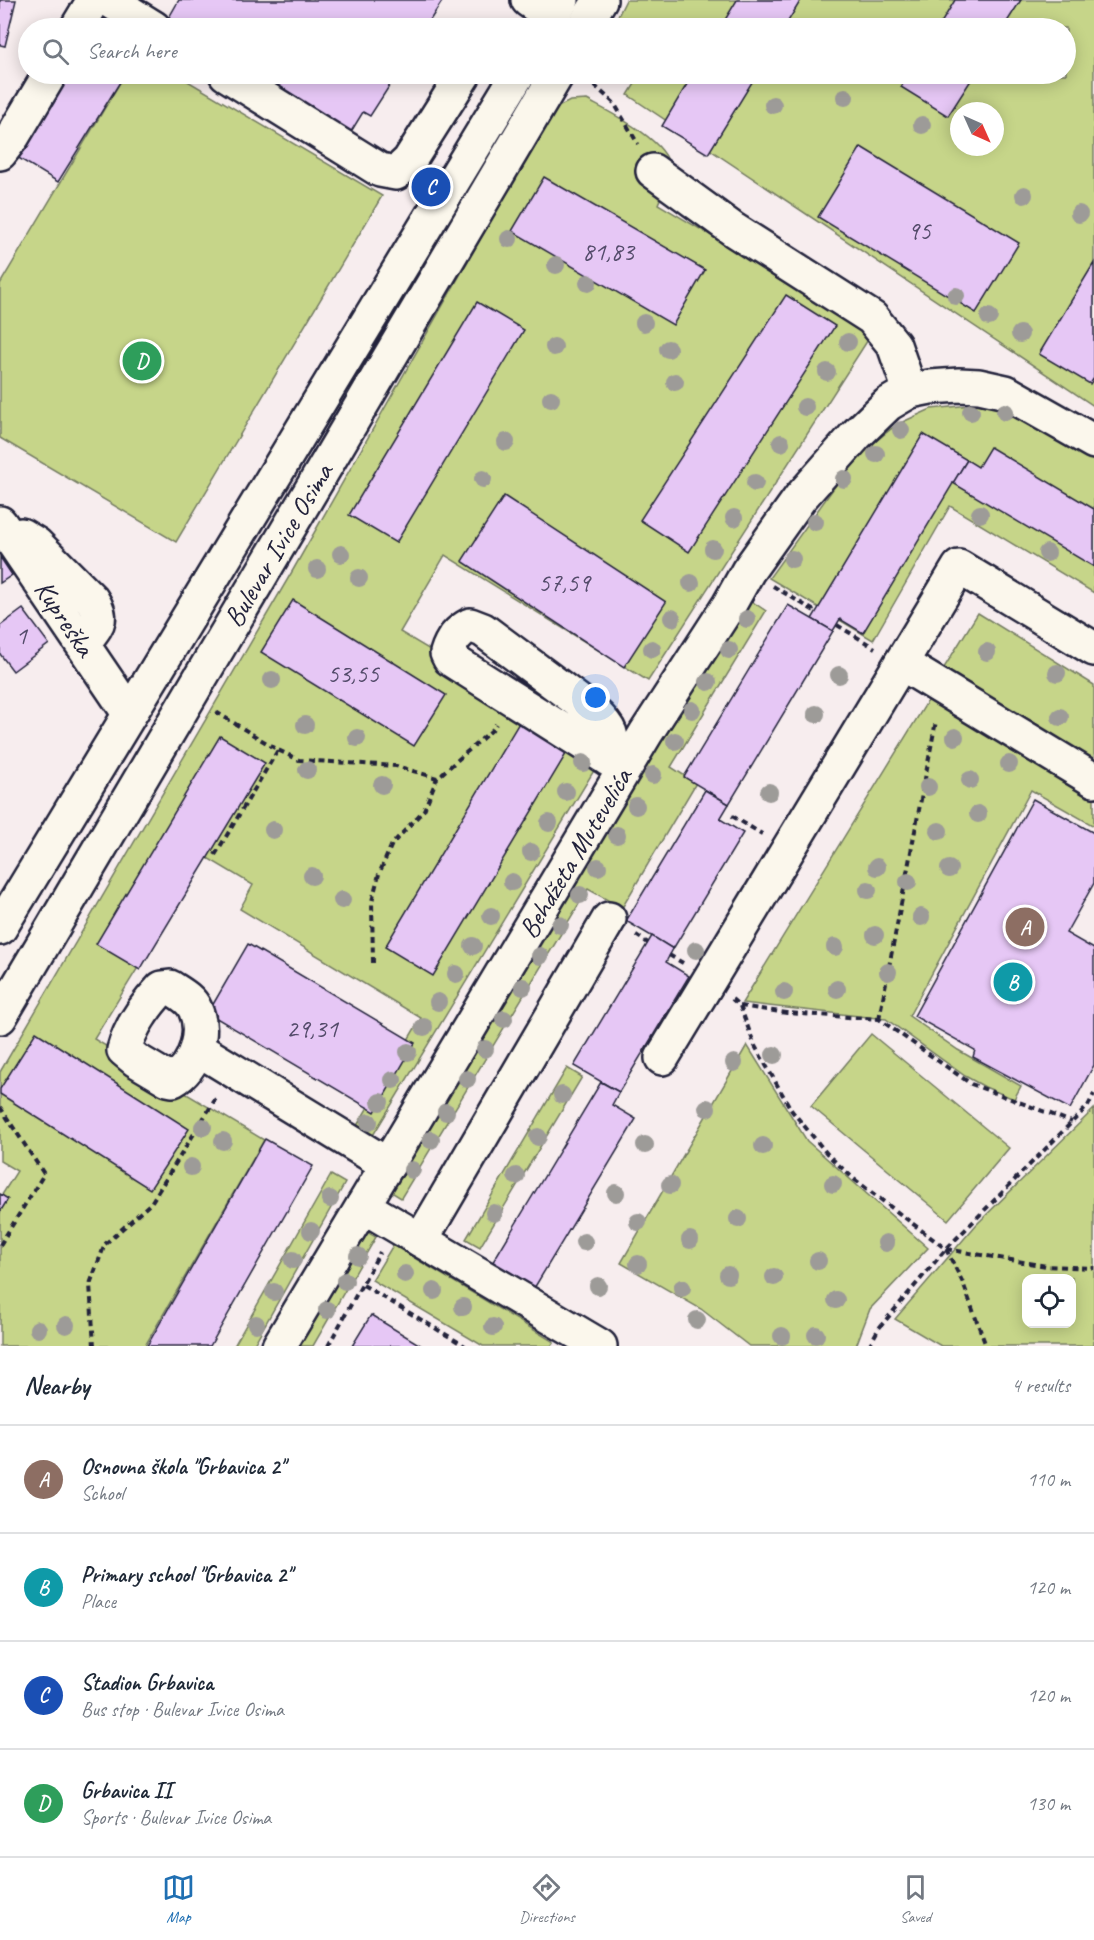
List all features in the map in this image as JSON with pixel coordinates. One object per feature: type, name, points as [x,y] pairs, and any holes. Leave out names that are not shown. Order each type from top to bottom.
[{"type":"main road","points":[[83,18],[94,0]]},
{"type":"main road","points":[[109,0],[138,18]]},
{"type":"main road","points":[[589,18],[600,0]]},
{"type":"main road","points":[[0,153],[13,136],[44,84]]},
{"type":"main road","points":[[242,84],[380,170],[396,174],[409,161],[458,84]]},
{"type":"main road","name":"Bulevar Ivice Osima","points":[[0,928],[512,84]]},
{"type":"main road","name":"Bulevar Ivice Osima","points":[[0,1017],[551,84]]},
{"type":"main road","points":[[653,171],[734,230],[872,318],[894,345],[910,392],[930,387],[959,385],[979,386],[1006,392],[1094,441]]},
{"type":"main road","name":"Behdžeta Mutevelića","points":[[279,1346],[388,1165],[616,764],[800,498],[888,404],[910,392]]},
{"type":"main road","name":"Kupreška","points":[[3,528],[129,713]]},
{"type":"main road","points":[[662,1058],[959,567],[1094,649]]},
{"type":"main road","points":[[470,626],[483,630],[603,721],[611,734],[616,764],[447,656],[451,642],[462,629],[470,626]]},
{"type":"main road","points":[[901,663],[1094,780]]},
{"type":"main road","points":[[408,1232],[609,919]]},
{"type":"main road","points":[[198,1049],[388,1165]]},
{"type":"main road","points":[[363,1206],[600,1346]]},
{"type":"path","points":[[592,84],[614,103],[653,171]]},
{"type":"path","points":[[748,571],[816,612]]},
{"type":"path","points":[[837,625],[901,663]]},
{"type":"path","points":[[879,1019],[942,688]]},
{"type":"path","points":[[373,963],[372,901],[379,874],[392,844],[423,810],[437,778],[492,730],[513,698]]},
{"type":"path","points":[[208,706],[278,750],[299,760],[396,766],[437,778]]},
{"type":"path","points":[[215,855],[278,750]]},
{"type":"path","points":[[710,980],[740,1006],[755,1046],[792,1111],[829,1156],[854,1179],[946,1249],[963,1283],[986,1346]]},
{"type":"path","points":[[740,1006],[788,1013],[879,1019],[971,1084],[1072,1122]]},
{"type":"path","points":[[94,1346],[90,1284],[105,1244],[152,1203],[233,1071]]},
{"type":"path","points":[[869,1346],[879,1328],[946,1249],[1088,1106],[1094,1094]]},
{"type":"path","points":[[0,1107],[44,1174],[0,1245]]},
{"type":"path","points":[[328,1346],[363,1285],[408,1232]]},
{"type":"path","points":[[946,1249],[1046,1266],[1094,1268]]},
{"type":"path","points":[[363,1285],[465,1346]]},
{"type":"green space","points":[[626,0],[1094,0],[1094,406],[628,95],[635,84],[1076,84],[1076,18],[617,18]]},
{"type":"green space","points":[[119,84],[193,84],[382,196],[176,542],[0,438],[0,284]]},
{"type":"green space","points":[[587,100],[649,137],[667,158],[670,172],[658,204],[873,332],[648,681],[445,555],[400,632],[604,754],[372,1137],[355,1129],[421,1018],[240,909],[253,885],[206,857],[94,1039],[264,1140],[145,1346],[0,1346],[0,1198],[17,1171],[0,1161],[0,1072],[293,570],[554,109],[570,101]]},
{"type":"green space","points":[[1011,401],[1094,451],[1094,593],[950,506],[873,640],[769,578],[856,457],[896,425],[931,409]]},
{"type":"green space","points":[[747,598],[766,611],[671,767],[696,783],[622,908],[588,889],[401,1198],[388,1190]]},
{"type":"green space","points":[[978,613],[1094,685],[1094,774],[937,679]]},
{"type":"green space","points":[[930,697],[1094,796],[1094,826],[1031,790],[909,1016],[958,1050],[1021,1086],[1014,1099],[965,1076],[886,1019],[742,1003]]},
{"type":"green space","points":[[871,1034],[1009,1148],[948,1220],[811,1106]]},
{"type":"green space","points":[[747,1045],[807,1141],[928,1248],[870,1309],[856,1346],[749,1346],[701,1309],[621,1263]]},
{"type":"green space","points":[[567,1068],[582,1077],[480,1247],[466,1239]]},
{"type":"green space","points":[[1094,1109],[1094,1346],[941,1346],[895,1319],[976,1225]]},
{"type":"green space","points":[[331,1175],[345,1183],[253,1346],[234,1346]]},
{"type":"green space","points":[[362,1229],[376,1237],[313,1346],[296,1346]]},
{"type":"green space","points":[[393,1245],[554,1342],[551,1346],[483,1346],[372,1280]]},
{"type":"building","points":[[0,0],[16,0],[5,46],[0,45]]},
{"type":"building","points":[[179,0],[443,0],[431,18],[169,18]]},
{"type":"building","points":[[737,0],[801,0],[790,18],[726,18]]},
{"type":"building","points":[[955,0],[1021,0],[1009,18],[944,18]]},
{"type":"building","points":[[49,84],[119,84],[58,182],[7,151]]},
{"type":"building","points":[[260,84],[391,84],[370,116],[363,112],[349,135]]},
{"type":"building","points":[[687,84],[751,84],[708,154],[662,126]]},
{"type":"building","points":[[903,84],[969,84],[957,102],[950,102],[948,116],[901,87]]},
{"type":"building","points":[[861,147],[1019,243],[976,313],[818,217]]},
{"type":"building","points":[[544,177],[705,270],[673,325],[512,231]]},
{"type":"building","points":[[1094,263],[1094,378],[1090,384],[1039,354]]},
{"type":"building","points":[[786,295],[835,326],[689,552],[640,520]]},
{"type":"building","points":[[477,302],[524,330],[396,543],[349,515]]},
{"type":"building","points":[[923,434],[967,460],[863,633],[840,619],[833,631],[812,619]]},
{"type":"building","points":[[990,447],[1094,509],[1094,567],[953,483],[967,460],[978,467]]},
{"type":"building","points":[[504,496],[666,602],[624,667],[462,561]]},
{"type":"building","points":[[0,557],[12,575],[0,583]]},
{"type":"building","points":[[293,600],[446,695],[414,746],[261,652]]},
{"type":"building","points":[[788,605],[833,631],[729,804],[684,777]]},
{"type":"building","points":[[23,609],[49,644],[13,671],[0,654],[0,626]]},
{"type":"building","points":[[526,711],[575,739],[433,976],[385,947]]},
{"type":"building","points":[[220,736],[265,763],[140,970],[96,944]]},
{"type":"building","points":[[705,790],[729,804],[720,819],[743,833],[673,949],[626,921]]},
{"type":"building","points":[[1033,799],[1094,833],[1094,883],[1066,933],[1094,949],[1094,1065],[1070,1109],[973,1057],[975,1050],[914,1016]]},
{"type":"building","points":[[652,936],[673,949],[666,962],[689,976],[619,1092],[574,1066]]},
{"type":"building","points":[[248,944],[415,1043],[375,1112],[208,1013]]},
{"type":"building","points":[[36,1032],[189,1129],[150,1189],[0,1094],[0,1089]]},
{"type":"building","points":[[601,1082],[619,1092],[612,1105],[636,1119],[533,1290],[491,1265]]},
{"type":"building","points":[[265,1139],[313,1166],[210,1346],[147,1346]]},
{"type":"building","points":[[0,1194],[8,1199],[0,1212]]},
{"type":"building","points":[[371,1315],[422,1346],[352,1346]]},
{"type":"place","name":"Stadion Grbavica","points":[[431,187]]},
{"type":"place","name":"Grbavica II","points":[[142,361]]},
{"type":"place","name":"Osnovna škola \"Grbavica 2\"","points":[[1025,927]]},
{"type":"place","name":"Primary school \"Grbavica 2\"","points":[[1013,982]]}]
